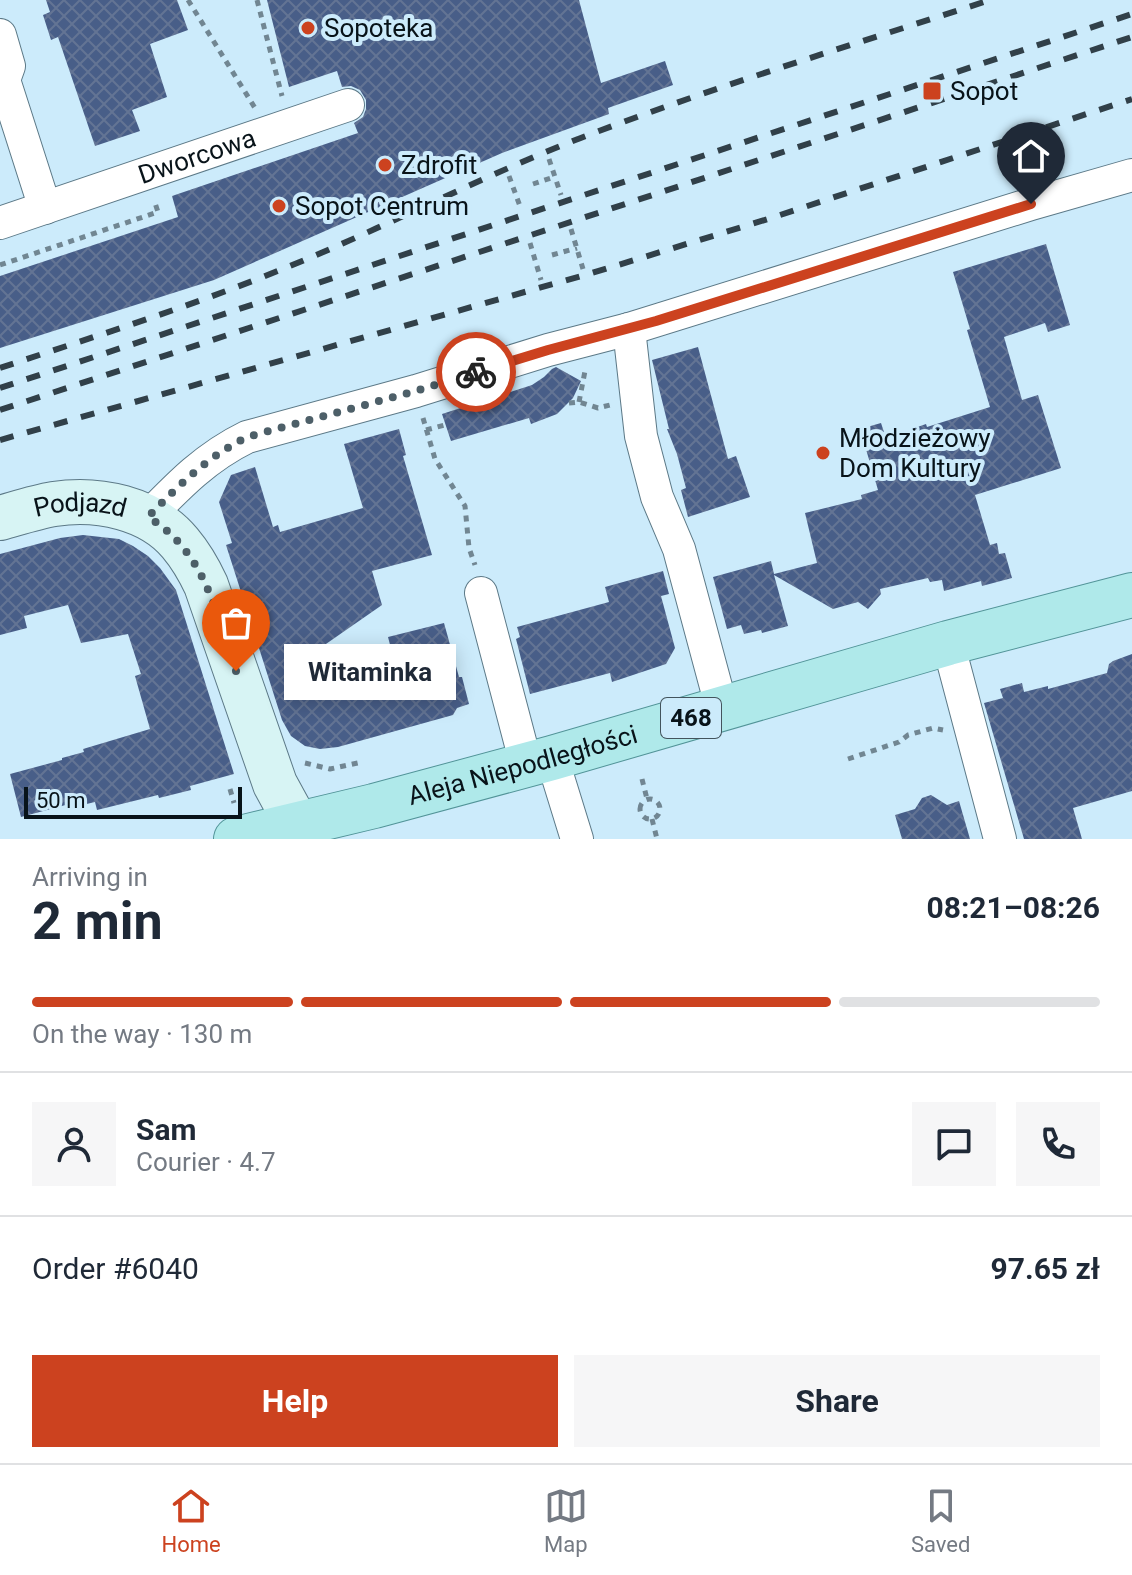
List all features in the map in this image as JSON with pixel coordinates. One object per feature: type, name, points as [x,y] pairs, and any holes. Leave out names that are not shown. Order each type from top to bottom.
[{"type":"main road","name":"Aleja Niepodległości","points":[[236,839],[301,831],[374,806],[948,643],[1132,595]]},
{"type":"street","points":[[0,35],[9,66],[4,80],[45,208]]},
{"type":"street","name":"Dworcowa","points":[[0,223],[348,105]]},
{"type":"street","points":[[148,517],[205,462],[247,437],[629,329],[1132,175]]},
{"type":"street","points":[[629,329],[641,436],[657,497],[679,549],[722,709]]},
{"type":"street","name":"Podjazd","points":[[0,518],[54,504],[76,502],[115,506],[148,517],[179,541],[206,585],[275,784],[301,831]]},
{"type":"street","points":[[481,593],[539,761],[577,839]]},
{"type":"street","points":[[948,643],[1000,839]]},
{"type":"path","points":[[188,0],[238,81]]},
{"type":"path","points":[[257,0],[289,125]]},
{"type":"path","points":[[549,159],[561,195]]},
{"type":"path","points":[[509,176],[521,209]]},
{"type":"path","points":[[533,184],[555,177]]},
{"type":"path","points":[[571,229],[583,269]]},
{"type":"path","points":[[530,243],[541,280]]},
{"type":"path","points":[[552,255],[577,248]]},
{"type":"path","points":[[569,403],[579,402]]},
{"type":"path","points":[[445,425],[426,430],[435,459],[465,506],[469,548],[478,571],[481,593]]},
{"type":"path","points":[[848,759],[921,731],[933,728],[948,731]]},
{"type":"path","points":[[298,758],[307,764],[330,769],[362,762]]},
{"type":"path","points":[[642,779],[647,799]]},
{"type":"path","points":[[647,799],[659,803],[658,816],[652,819],[646,819],[639,808],[641,802],[647,799]]},
{"type":"path","points":[[652,819],[657,839]]},
{"type":"building","points":[[46,0],[177,0],[188,30],[150,44],[167,97],[132,110],[140,131],[95,146],[58,37],[51,40],[43,15],[50,12]]},
{"type":"building","points":[[267,0],[579,0],[601,83],[665,61],[673,85],[608,108],[609,114],[502,153],[214,280],[0,348],[0,276],[178,217],[172,196],[358,133],[354,123],[363,117],[366,100],[360,90],[351,86],[342,87],[337,71],[289,87]]},
{"type":"building","points":[[1046,244],[1070,325],[1048,332],[1045,323],[1004,337],[1022,400],[1038,395],[1061,468],[975,495],[990,545],[997,543],[999,554],[1005,553],[1012,578],[982,586],[981,581],[944,591],[942,580],[930,582],[928,578],[880,589],[881,594],[868,609],[858,602],[833,609],[774,575],[788,626],[744,634],[741,625],[727,629],[713,577],[771,561],[774,574],[817,563],[805,513],[862,499],[861,495],[878,490],[860,429],[881,423],[886,438],[990,407],[953,272]]},
{"type":"building","points":[[698,347],[728,459],[736,456],[750,497],[688,517],[681,490],[686,488],[667,429],[652,360]]},
{"type":"building","points":[[556,367],[581,381],[573,398],[557,414],[531,424],[529,418],[451,441],[442,414],[532,385]]},
{"type":"building","points":[[399,429],[406,455],[403,456],[432,555],[372,571],[382,605],[313,653],[326,691],[397,672],[388,637],[444,623],[469,704],[457,708],[453,715],[338,747],[320,749],[305,746],[291,736],[282,720],[226,545],[232,543],[219,502],[231,475],[255,467],[273,527],[278,525],[280,532],[363,508],[344,444]]},
{"type":"building","points":[[83,535],[119,539],[133,546],[160,568],[176,590],[234,774],[159,798],[158,795],[97,810],[95,802],[74,807],[73,803],[21,817],[10,774],[62,760],[84,752],[83,749],[150,729],[135,676],[141,674],[128,634],[81,643],[68,605],[24,616],[27,628],[0,635],[0,554]]},
{"type":"building","points":[[663,571],[669,594],[661,596],[675,648],[666,664],[612,682],[610,673],[530,694],[516,639],[520,637],[517,627],[609,602],[605,587]]},
{"type":"building","points":[[1132,654],[1132,791],[1073,808],[1082,839],[1024,839],[984,703],[1003,698],[1000,689],[1022,683],[1024,692],[1048,686],[1048,689],[1107,673],[1109,664]]},
{"type":"building","points":[[931,795],[947,805],[959,801],[970,839],[902,839],[895,815],[915,809],[922,798]]},
{"type":"railway","points":[[0,368],[250,282],[322,253],[541,154],[629,120],[990,0]]},
{"type":"railway","points":[[0,388],[1132,14]]},
{"type":"railway","points":[[0,410],[1132,37]]},
{"type":"railway","points":[[0,440],[592,273],[768,219],[1132,99]]},
{"type":"way so far","points":[[236,671],[206,585],[194,561],[179,541],[148,517],[205,462],[247,437],[476,372]]},
{"type":"place","name":"Sopoteka","points":[[308,28]]},
{"type":"place","name":"Sopot","points":[[932,91]]},
{"type":"place","name":"Zdrofit","points":[[385,165]]},
{"type":"place","name":"Sopot Centrum","points":[[279,206]]},
{"type":"place","name":"Młodzieżowy Dom Kultury","points":[[823,453]]},
{"type":"place","name":"Witaminka","points":[[236,671]]},
{"type":"route","points":[[476,372],[656,321],[1031,204]]}]
